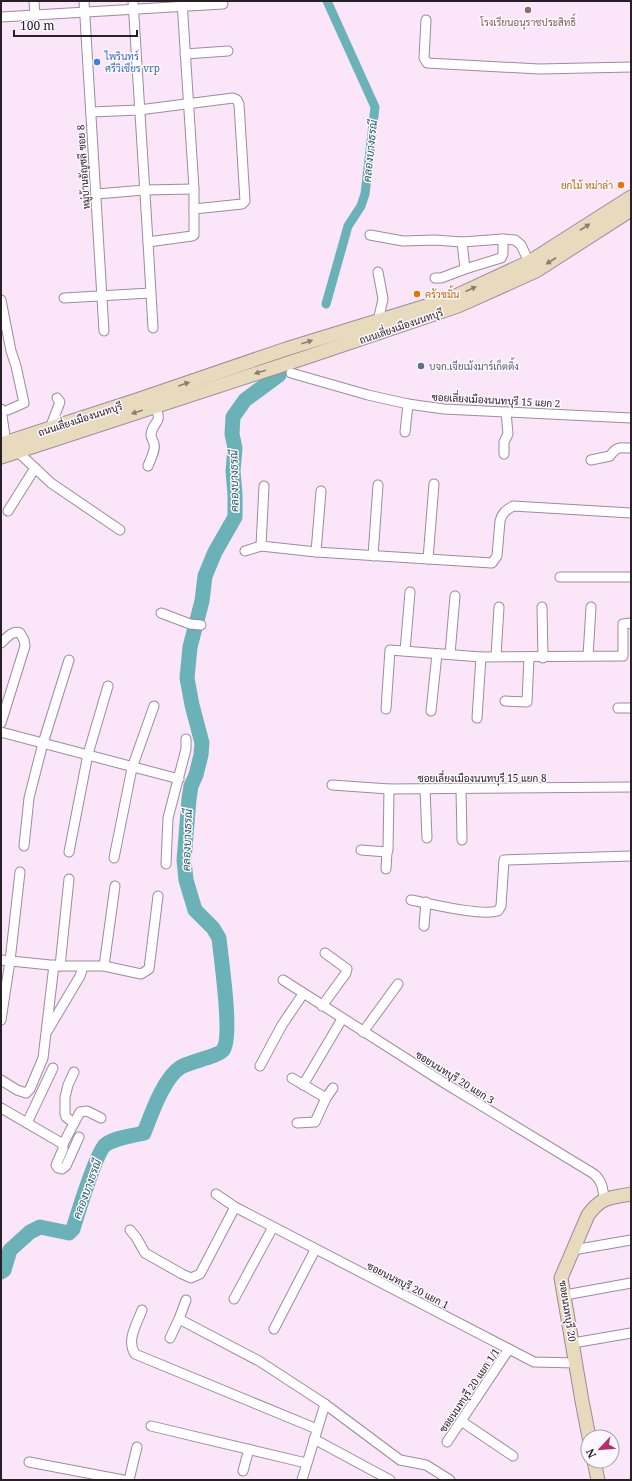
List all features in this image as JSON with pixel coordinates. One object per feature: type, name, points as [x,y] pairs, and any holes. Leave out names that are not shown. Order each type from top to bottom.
[{"type":"main road","name":"ถนนเลี่ยงเมืองนนทบุรี","points":[[3,444],[286,349],[449,298],[529,262],[631,197]]},
{"type":"main road","name":"ถนนเลี่ยงเมืองนนทบุรี","points":[[1,457],[154,406],[303,359],[458,306],[536,270],[631,210]]},
{"type":"main road","points":[[154,406],[159,392]]},
{"type":"main road","points":[[604,1199],[631,1194]]},
{"type":"main road","name":"ซอยนนทบุรี 20","points":[[588,1429],[562,1278],[588,1215],[594,1206],[604,1199]]},
{"type":"main road","points":[[596,1469],[598,1480]]},
{"type":"street","points":[[34,1],[35,16]]},
{"type":"street","name":"หมู่บ้านอัญชลี ซอย 8","points":[[84,1],[104,331]]},
{"type":"street","points":[[148,242],[194,235],[194,189],[183,4]]},
{"type":"street","points":[[1,17],[85,12],[133,5],[223,4]]},
{"type":"street","points":[[133,5],[153,328]]},
{"type":"street","points":[[426,20],[424,58],[427,63],[540,69],[631,67]]},
{"type":"street","points":[[185,54],[228,51]]},
{"type":"street","points":[[91,112],[139,110],[233,98],[237,100],[239,104],[246,196],[245,200],[242,204],[194,209]]},
{"type":"street","points":[[96,194],[145,190],[194,189]]},
{"type":"street","points":[[370,235],[403,241],[435,240],[462,242],[503,239],[515,240],[521,245],[529,262]]},
{"type":"street","points":[[435,278],[441,278],[501,258],[503,254],[503,239]]},
{"type":"street","points":[[462,242],[466,269]]},
{"type":"street","points":[[378,272],[383,299],[378,321]]},
{"type":"street","points":[[64,298],[150,292]]},
{"type":"street","points":[[1,300],[11,351],[16,366],[24,403],[4,409],[3,444]]},
{"type":"street","name":"ซอยเลี่ยงเมืองนนทบุรี 15 แยก 2","points":[[292,373],[339,388],[408,404],[444,409],[631,418]]},
{"type":"street","points":[[50,428],[60,402],[57,398]]},
{"type":"street","points":[[405,432],[408,404]]},
{"type":"street","points":[[148,466],[155,447],[151,436],[159,418],[154,406]]},
{"type":"street","points":[[504,454],[504,442],[508,434],[506,412]]},
{"type":"street","points":[[591,460],[610,456],[619,448],[631,448]]},
{"type":"street","points":[[18,452],[61,490],[120,530]]},
{"type":"street","points":[[8,511],[35,468]]},
{"type":"street","points":[[428,559],[434,484]]},
{"type":"street","points":[[373,556],[378,485]]},
{"type":"street","points":[[261,546],[264,486]]},
{"type":"street","points":[[316,552],[321,490]]},
{"type":"street","points":[[246,551],[261,546],[373,556],[492,562],[497,556],[500,521],[505,510],[513,506],[631,514]]},
{"type":"street","points":[[560,577],[631,577]]},
{"type":"street","points":[[405,651],[410,592]]},
{"type":"street","points":[[450,654],[455,596]]},
{"type":"street","points":[[496,656],[499,607]]},
{"type":"street","points":[[588,656],[591,607]]},
{"type":"street","points":[[542,608],[543,658]]},
{"type":"street","points":[[161,613],[197,625]]},
{"type":"street","points":[[386,709],[390,650],[481,657],[496,656],[543,658],[623,656],[623,624],[631,623]]},
{"type":"street","points":[[1,643],[13,632],[17,631],[20,633],[25,642],[1,723]]},
{"type":"street","points":[[431,711],[437,654]]},
{"type":"street","points":[[477,718],[481,657]]},
{"type":"street","points":[[505,701],[527,702],[528,657]]},
{"type":"street","points":[[24,846],[29,798],[43,743],[69,660]]},
{"type":"street","points":[[69,852],[88,754],[108,686]]},
{"type":"street","points":[[114,858],[132,768],[154,706]]},
{"type":"street","points":[[618,708],[631,708]]},
{"type":"street","points":[[1,732],[88,754],[132,768],[179,779]]},
{"type":"street","points":[[166,864],[168,818],[186,749],[186,740]]},
{"type":"street","name":"ซอยเลี่ยงเมืองนนทบุรี 15 แยก 8","points":[[332,785],[389,789],[631,787]]},
{"type":"street","points":[[386,869],[388,850],[389,789]]},
{"type":"street","points":[[425,789],[427,838]]},
{"type":"street","points":[[461,789],[462,840]]},
{"type":"street","points":[[361,850],[387,852]]},
{"type":"street","points":[[411,900],[467,910],[498,911],[500,906],[502,863],[504,860],[631,856]]},
{"type":"street","points":[[1,1020],[5,960],[20,872]]},
{"type":"street","points":[[1,1080],[17,1090],[26,1093],[30,1089],[43,1058],[69,879]]},
{"type":"street","points":[[104,966],[115,886]]},
{"type":"street","points":[[5,960],[57,966],[104,966],[141,974],[149,970],[158,896]]},
{"type":"street","points":[[424,926],[426,902]]},
{"type":"street","points":[[322,1006],[346,973],[347,969],[325,953]]},
{"type":"street","points":[[46,1034],[80,976],[83,967]]},
{"type":"street","name":"ซอยนนทบุรี 20 แยก 3","points":[[283,980],[446,1084],[594,1174],[599,1178],[603,1186],[604,1199]]},
{"type":"street","points":[[363,1032],[398,984]]},
{"type":"street","points":[[260,1066],[282,1025],[303,994]]},
{"type":"street","points":[[304,1084],[342,1019]]},
{"type":"street","points":[[27,1123],[53,1068]]},
{"type":"street","points":[[74,1072],[68,1085],[65,1097],[65,1114],[66,1117],[74,1123]]},
{"type":"street","points":[[292,1078],[326,1098]]},
{"type":"street","points":[[297,1123],[315,1122],[326,1098],[333,1088]]},
{"type":"street","points":[[1,1108],[63,1144]]},
{"type":"street","points":[[80,1137],[66,1166],[58,1168],[56,1165],[63,1149],[63,1144],[80,1112],[84,1110],[101,1118]]},
{"type":"street","name":"ซอยนนทบุรี 20 แยก 1","points":[[216,1194],[235,1207],[315,1250],[534,1362],[576,1363]]},
{"type":"street","points":[[130,1230],[136,1237],[145,1253],[191,1278],[200,1274],[235,1207]]},
{"type":"street","points":[[234,1299],[273,1227]]},
{"type":"street","points":[[573,1250],[631,1240]]},
{"type":"street","points":[[274,1329],[315,1250]]},
{"type":"street","points":[[565,1295],[631,1283]]},
{"type":"street","points":[[170,1338],[186,1300]]},
{"type":"street","points":[[142,1310],[131,1338],[132,1349],[135,1354],[317,1429]]},
{"type":"street","points":[[179,1319],[259,1361],[325,1404],[400,1460],[426,1465],[450,1480]]},
{"type":"street","points":[[573,1343],[631,1333]]},
{"type":"street","name":"ซอยนนทบุรี 20 แยก 1/1","points":[[447,1442],[509,1349]]},
{"type":"street","points":[[302,1480],[325,1404]]},
{"type":"street","points":[[461,1421],[513,1456]]},
{"type":"street","points":[[151,1426],[306,1463]]},
{"type":"street","points":[[314,1439],[390,1480]]},
{"type":"street","points":[[129,1480],[137,1447]]},
{"type":"street","points":[[243,1471],[249,1449]]},
{"type":"street","points":[[29,1462],[123,1480]]},
{"type":"waterway","name":"คลองบางธรณี","points":[[326,304],[348,226],[361,206],[365,194],[375,107],[327,1]]},
{"type":"waterway","name":"คลองบางธรณี","points":[[1,1272],[4,1270],[10,1250],[30,1232],[40,1227],[69,1233],[73,1229],[92,1171],[101,1150],[105,1145],[119,1138],[144,1133],[159,1097],[169,1079],[175,1072],[185,1065],[210,1057],[220,1052],[223,1050],[226,1042],[227,1014],[219,938],[213,928],[195,910],[186,880],[184,860],[189,799],[191,786],[196,775],[201,755],[202,743],[187,678],[190,647],[202,601],[205,576],[215,552],[235,517],[233,471],[235,448],[232,434],[233,417],[245,400],[279,375]]},
{"type":"place","name":"โรงเรียนอนุราชประสิทธิ์","points":[[528,10]]},
{"type":"place","name":"ไพรินทร์ ศรีวิเชียร vrp","points":[[97,62]]},
{"type":"place","name":"ยกไม้ หม่าล่า","points":[[621,185]]},
{"type":"place","name":"ครัวขมิ้น","points":[[417,294]]},
{"type":"place","name":"บจก.เจียเม้งมาร์เก็ตติ้ง","points":[[421,366]]}]
